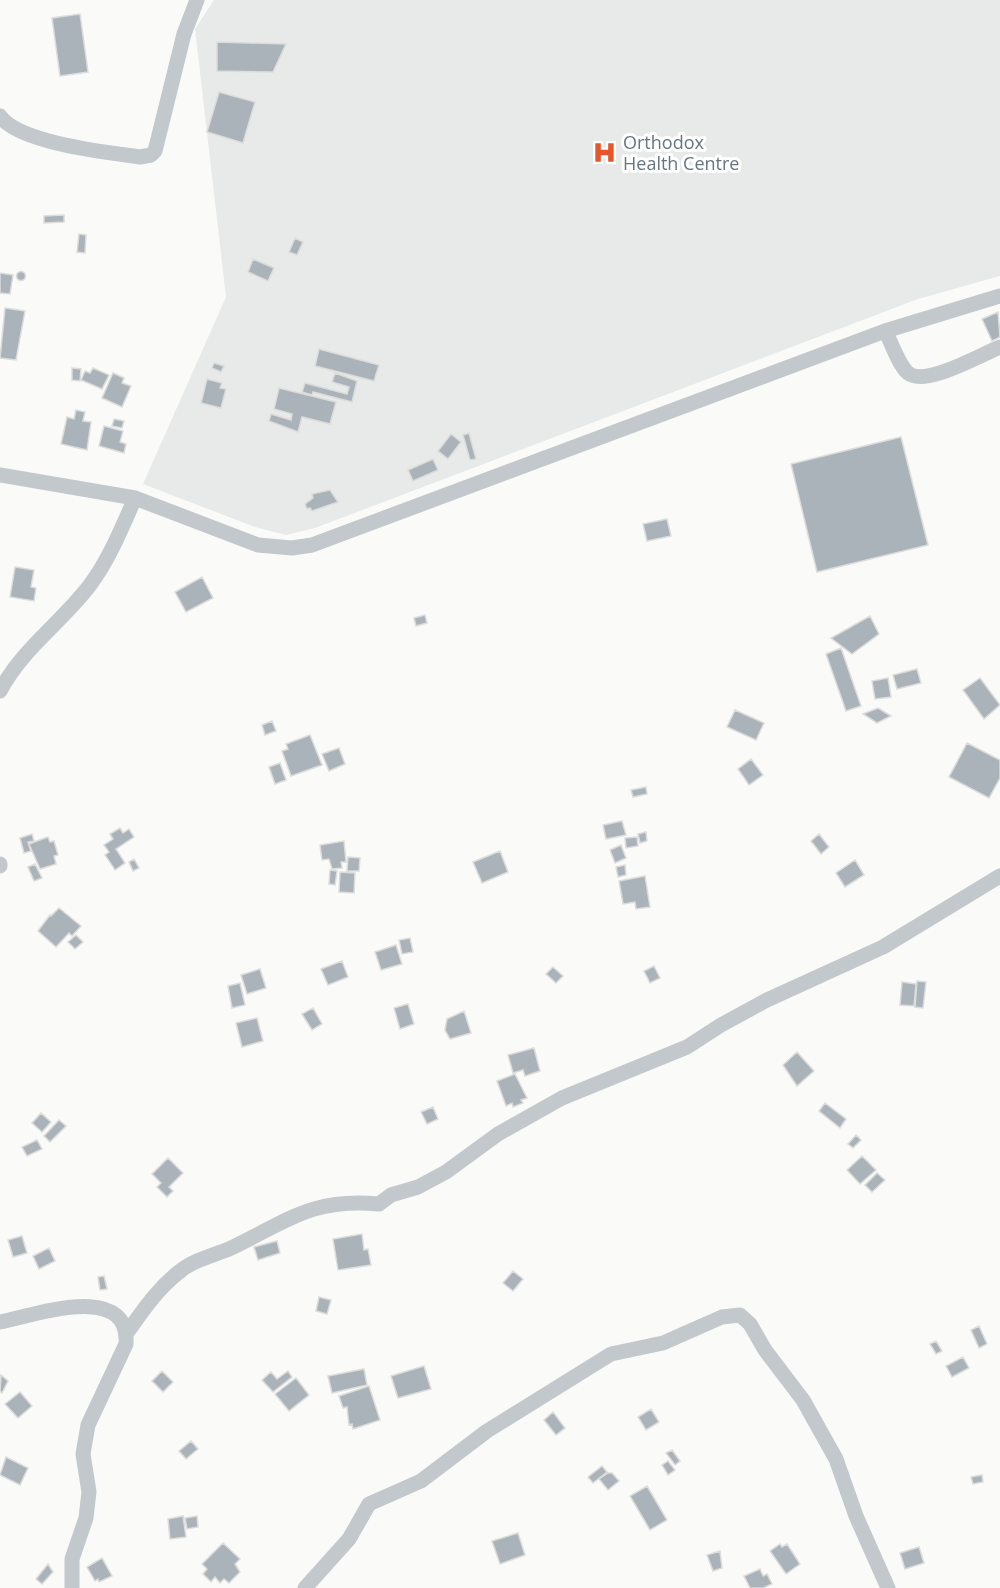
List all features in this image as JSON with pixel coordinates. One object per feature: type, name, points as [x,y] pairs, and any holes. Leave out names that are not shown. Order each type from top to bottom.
[{"type":"street","points":[[0,116],[16,131],[70,146],[140,157],[151,155],[155,151],[184,34],[196,0]]},
{"type":"street","points":[[0,475],[135,498],[258,545],[292,548],[312,545],[885,331],[1000,296]]},
{"type":"street","points":[[885,331],[905,370],[919,378],[937,374],[1000,347]]},
{"type":"street","points":[[0,691],[15,667],[36,642],[90,586],[111,551],[135,498]]},
{"type":"street","points":[[126,1334],[155,1294],[182,1269],[234,1246],[269,1226],[311,1210],[344,1202],[379,1204],[391,1196],[418,1187],[446,1172],[498,1134],[562,1098],[687,1047],[720,1024],[765,1000],[883,947],[1000,876]]},
{"type":"street","points":[[0,1322],[89,1305],[114,1312],[126,1334],[126,1344],[85,1436],[83,1454],[89,1492],[86,1518],[72,1559],[72,1588]]},
{"type":"street","points":[[305,1588],[349,1539],[369,1504],[421,1480],[487,1431],[570,1381],[601,1359],[626,1350],[663,1343],[722,1317],[740,1315],[750,1324],[765,1350],[807,1405],[837,1459],[856,1516],[888,1588]]},
{"type":"shaded area","name":"Orthodox Health Centre","points":[[214,0],[1000,0],[1000,276],[918,299],[315,528],[286,535],[255,527],[143,484],[226,297],[195,29]]},
{"type":"building","points":[[80,14],[88,72],[60,76],[52,18]]},
{"type":"building","points":[[217,42],[286,44],[273,72],[217,71]]},
{"type":"building","points":[[219,92],[255,102],[243,143],[207,132]]},
{"type":"building","points":[[64,215],[64,222],[44,223],[44,216]]},
{"type":"building","points":[[79,234],[86,235],[85,253],[77,252]]},
{"type":"building","points":[[295,238],[303,242],[297,255],[289,252]]},
{"type":"building","points":[[253,259],[274,268],[268,281],[248,272]]},
{"type":"building","points":[[21,271],[26,276],[21,281],[16,276]]},
{"type":"building","points":[[0,273],[13,275],[10,294],[0,293]]},
{"type":"building","points":[[5,308],[25,311],[16,360],[0,358]]},
{"type":"building","points":[[998,312],[1000,337],[992,341],[982,319]]},
{"type":"building","points":[[319,349],[379,365],[374,381],[315,366]]},
{"type":"building","points":[[214,363],[224,366],[221,372],[212,368]]},
{"type":"building","points":[[72,368],[81,369],[80,381],[72,380]]},
{"type":"building","points":[[93,368],[109,375],[102,389],[81,380],[85,371],[90,373]]},
{"type":"building","points":[[113,373],[124,378],[122,383],[131,386],[122,407],[102,398]]},
{"type":"building","points":[[335,373],[357,381],[352,402],[313,392],[312,395],[302,392],[305,383],[347,394],[349,387],[332,382]]},
{"type":"building","points":[[207,379],[222,383],[220,388],[226,389],[221,408],[201,403]]},
{"type":"building","points":[[279,388],[336,402],[330,424],[302,417],[298,432],[269,421],[271,414],[291,420],[292,414],[274,409]]},
{"type":"building","points":[[76,410],[85,412],[83,421],[91,422],[87,450],[61,444],[67,417],[74,419]]},
{"type":"building","points":[[114,419],[124,421],[122,428],[112,426]]},
{"type":"building","points":[[104,426],[123,431],[120,442],[126,444],[124,453],[99,446]]},
{"type":"building","points":[[469,433],[476,459],[470,460],[463,435]]},
{"type":"building","points":[[451,434],[461,442],[448,459],[438,451]]},
{"type":"building","points":[[901,437],[928,545],[817,572],[791,464]]},
{"type":"building","points":[[433,459],[438,470],[413,481],[408,470]]},
{"type":"building","points":[[330,490],[338,502],[312,511],[310,508],[307,509],[305,504],[313,498],[312,494]]},
{"type":"building","points":[[667,519],[671,536],[647,541],[643,524]]},
{"type":"building","points":[[15,567],[34,570],[31,587],[36,588],[34,601],[10,597]]},
{"type":"building","points":[[202,577],[213,598],[186,612],[175,592]]},
{"type":"building","points":[[425,615],[427,623],[416,626],[414,618]]},
{"type":"building","points":[[870,616],[879,634],[852,654],[831,638]]},
{"type":"building","points":[[841,648],[861,706],[846,711],[826,654]]},
{"type":"building","points":[[917,669],[921,683],[897,689],[893,675]]},
{"type":"building","points":[[888,678],[891,697],[875,699],[872,681]]},
{"type":"building","points":[[980,678],[1000,705],[984,719],[963,690]]},
{"type":"building","points":[[878,708],[891,716],[877,723],[863,714]]},
{"type":"building","points":[[735,710],[764,723],[756,740],[727,727]]},
{"type":"building","points":[[272,721],[276,731],[265,735],[262,725]]},
{"type":"building","points":[[310,735],[322,765],[291,776],[282,751],[288,749],[286,744]]},
{"type":"building","points":[[967,743],[1000,760],[1000,778],[989,798],[949,777]]},
{"type":"building","points":[[339,748],[345,764],[329,771],[322,754]]},
{"type":"building","points":[[751,759],[763,775],[749,785],[738,769]]},
{"type":"building","points":[[280,763],[286,780],[275,784],[269,767]]},
{"type":"building","points":[[646,787],[647,794],[633,797],[631,790]]},
{"type":"building","points":[[622,821],[626,835],[606,839],[603,825]]},
{"type":"building","points":[[120,828],[123,833],[129,829],[134,837],[116,849],[125,863],[115,870],[105,855],[109,852],[104,845],[113,839],[110,834]]},
{"type":"building","points":[[646,832],[647,841],[640,843],[638,834]]},
{"type":"building","points":[[32,834],[34,841],[28,842],[31,851],[24,853],[20,838]]},
{"type":"building","points":[[819,834],[829,847],[821,854],[811,841]]},
{"type":"building","points":[[48,837],[50,842],[54,841],[58,855],[54,856],[56,864],[40,869],[29,844]]},
{"type":"building","points":[[637,837],[638,846],[626,848],[625,838]]},
{"type":"building","points":[[344,841],[346,862],[341,862],[342,868],[332,869],[329,859],[322,860],[320,845]]},
{"type":"building","points":[[621,845],[626,858],[615,863],[610,850]]},
{"type":"building","points":[[500,851],[508,872],[482,883],[473,862]]},
{"type":"building","points":[[348,857],[360,858],[359,871],[347,871]]},
{"type":"building","points":[[134,859],[139,868],[133,871],[129,862]]},
{"type":"building","points":[[855,860],[864,875],[845,887],[836,873]]},
{"type":"building","points":[[35,864],[42,878],[34,881],[28,867]]},
{"type":"building","points":[[625,865],[626,875],[618,877],[616,867]]},
{"type":"building","points":[[330,870],[337,871],[335,885],[329,884]]},
{"type":"building","points":[[340,872],[355,873],[354,893],[339,892]]},
{"type":"building","points":[[645,876],[650,907],[636,909],[635,902],[623,904],[619,881]]},
{"type":"building","points":[[59,908],[81,926],[72,936],[69,933],[56,947],[38,931],[50,915]]},
{"type":"building","points":[[76,935],[83,942],[75,949],[68,942]]},
{"type":"building","points":[[410,938],[413,952],[402,954],[399,940]]},
{"type":"building","points":[[396,945],[402,964],[381,970],[375,952]]},
{"type":"building","points":[[342,961],[348,977],[328,985],[321,969]]},
{"type":"building","points":[[654,966],[660,978],[650,983],[644,971]]},
{"type":"building","points":[[553,967],[563,976],[556,983],[546,974]]},
{"type":"building","points":[[260,969],[266,988],[247,994],[241,975]]},
{"type":"building","points":[[917,981],[926,982],[923,1008],[915,1007]]},
{"type":"building","points":[[902,982],[916,984],[914,1006],[900,1005]]},
{"type":"building","points":[[240,983],[245,1005],[232,1008],[228,986]]},
{"type":"building","points":[[408,1004],[414,1024],[400,1029],[394,1008]]},
{"type":"building","points":[[313,1008],[322,1024],[312,1030],[302,1014]]},
{"type":"building","points":[[464,1011],[471,1033],[450,1039],[445,1030],[447,1019]]},
{"type":"building","points":[[257,1018],[263,1041],[242,1047],[236,1023]]},
{"type":"building","points":[[534,1048],[540,1071],[525,1076],[523,1070],[513,1073],[508,1055]]},
{"type":"building","points":[[797,1052],[814,1071],[797,1086],[783,1065]]},
{"type":"building","points":[[515,1074],[527,1098],[521,1100],[523,1103],[513,1107],[512,1103],[506,1106],[497,1081]]},
{"type":"building","points":[[825,1103],[846,1119],[840,1128],[819,1111]]},
{"type":"building","points":[[433,1107],[438,1119],[427,1124],[421,1112]]},
{"type":"building","points":[[41,1113],[51,1122],[42,1132],[32,1123]]},
{"type":"building","points":[[59,1120],[66,1126],[50,1142],[44,1136]]},
{"type":"building","points":[[856,1135],[861,1140],[853,1148],[848,1144]]},
{"type":"building","points":[[37,1140],[42,1149],[27,1156],[22,1147]]},
{"type":"building","points":[[862,1156],[876,1170],[860,1184],[847,1170]]},
{"type":"building","points":[[168,1158],[183,1173],[169,1187],[173,1191],[167,1197],[157,1187],[161,1183],[152,1174]]},
{"type":"building","points":[[877,1173],[885,1180],[872,1192],[865,1185]]},
{"type":"building","points":[[362,1234],[364,1250],[368,1249],[371,1265],[338,1270],[333,1239]]},
{"type":"building","points":[[22,1236],[27,1253],[13,1257],[8,1240]]},
{"type":"building","points":[[277,1241],[280,1253],[258,1260],[254,1247]]},
{"type":"building","points":[[49,1248],[55,1261],[39,1269],[33,1256]]},
{"type":"building","points":[[513,1271],[523,1279],[513,1291],[503,1283]]},
{"type":"building","points":[[104,1276],[107,1289],[100,1290],[98,1277]]},
{"type":"building","points":[[319,1297],[331,1300],[327,1314],[316,1311]]},
{"type":"building","points":[[979,1326],[987,1344],[979,1348],[971,1330]]},
{"type":"building","points":[[936,1341],[942,1351],[936,1354],[930,1344]]},
{"type":"building","points":[[963,1357],[969,1368],[952,1377],[946,1366]]},
{"type":"building","points":[[424,1366],[431,1389],[398,1398],[391,1376]]},
{"type":"building","points":[[364,1369],[367,1385],[332,1393],[328,1376]]},
{"type":"building","points":[[162,1371],[173,1382],[163,1392],[152,1381]]},
{"type":"building","points":[[288,1371],[292,1377],[273,1392],[262,1380],[271,1372],[277,1379]]},
{"type":"building","points":[[1,1375],[8,1381],[2,1393],[0,1391]]},
{"type":"building","points":[[296,1378],[309,1395],[289,1411],[275,1394]]},
{"type":"building","points":[[369,1386],[380,1420],[353,1429],[352,1424],[349,1425],[347,1407],[343,1408],[339,1396]]},
{"type":"building","points":[[20,1392],[32,1406],[18,1418],[5,1404]]},
{"type":"building","points":[[651,1409],[659,1422],[646,1430],[638,1417]]},
{"type":"building","points":[[553,1412],[565,1428],[556,1435],[544,1420]]},
{"type":"building","points":[[191,1441],[198,1449],[186,1459],[179,1451]]},
{"type":"building","points":[[672,1450],[680,1461],[675,1465],[666,1453]]},
{"type":"building","points":[[6,1457],[28,1468],[20,1485],[0,1475]]},
{"type":"building","points":[[668,1461],[675,1470],[668,1475],[662,1465]]},
{"type":"building","points":[[602,1466],[607,1472],[593,1483],[588,1477]]},
{"type":"building","points":[[612,1473],[619,1481],[608,1490],[599,1479]]},
{"type":"building","points":[[982,1475],[983,1482],[973,1484],[971,1477]]},
{"type":"building","points":[[647,1486],[667,1520],[650,1530],[630,1496]]},
{"type":"building","points":[[183,1516],[186,1537],[170,1539],[168,1519]]},
{"type":"building","points":[[197,1516],[198,1527],[187,1529],[185,1518]]},
{"type":"building","points":[[518,1533],[525,1555],[500,1564],[492,1541]]},
{"type":"building","points":[[223,1543],[240,1559],[235,1564],[240,1572],[229,1583],[224,1579],[220,1583],[215,1577],[211,1582],[203,1574],[207,1569],[202,1564]]},
{"type":"building","points":[[780,1544],[782,1547],[787,1544],[800,1564],[786,1574],[770,1551]]},
{"type":"building","points":[[919,1547],[924,1563],[905,1569],[900,1553]]},
{"type":"building","points":[[720,1551],[722,1568],[713,1571],[707,1555]]},
{"type":"building","points":[[102,1558],[112,1576],[99,1582],[98,1579],[95,1581],[87,1567]]},
{"type":"building","points":[[48,1564],[53,1572],[42,1584],[36,1579]]},
{"type":"building","points":[[760,1569],[763,1576],[767,1574],[772,1584],[763,1588],[750,1588],[744,1576]]},
{"type":"place","name":"Orthodox Health Centre","points":[[605,152]]}]
